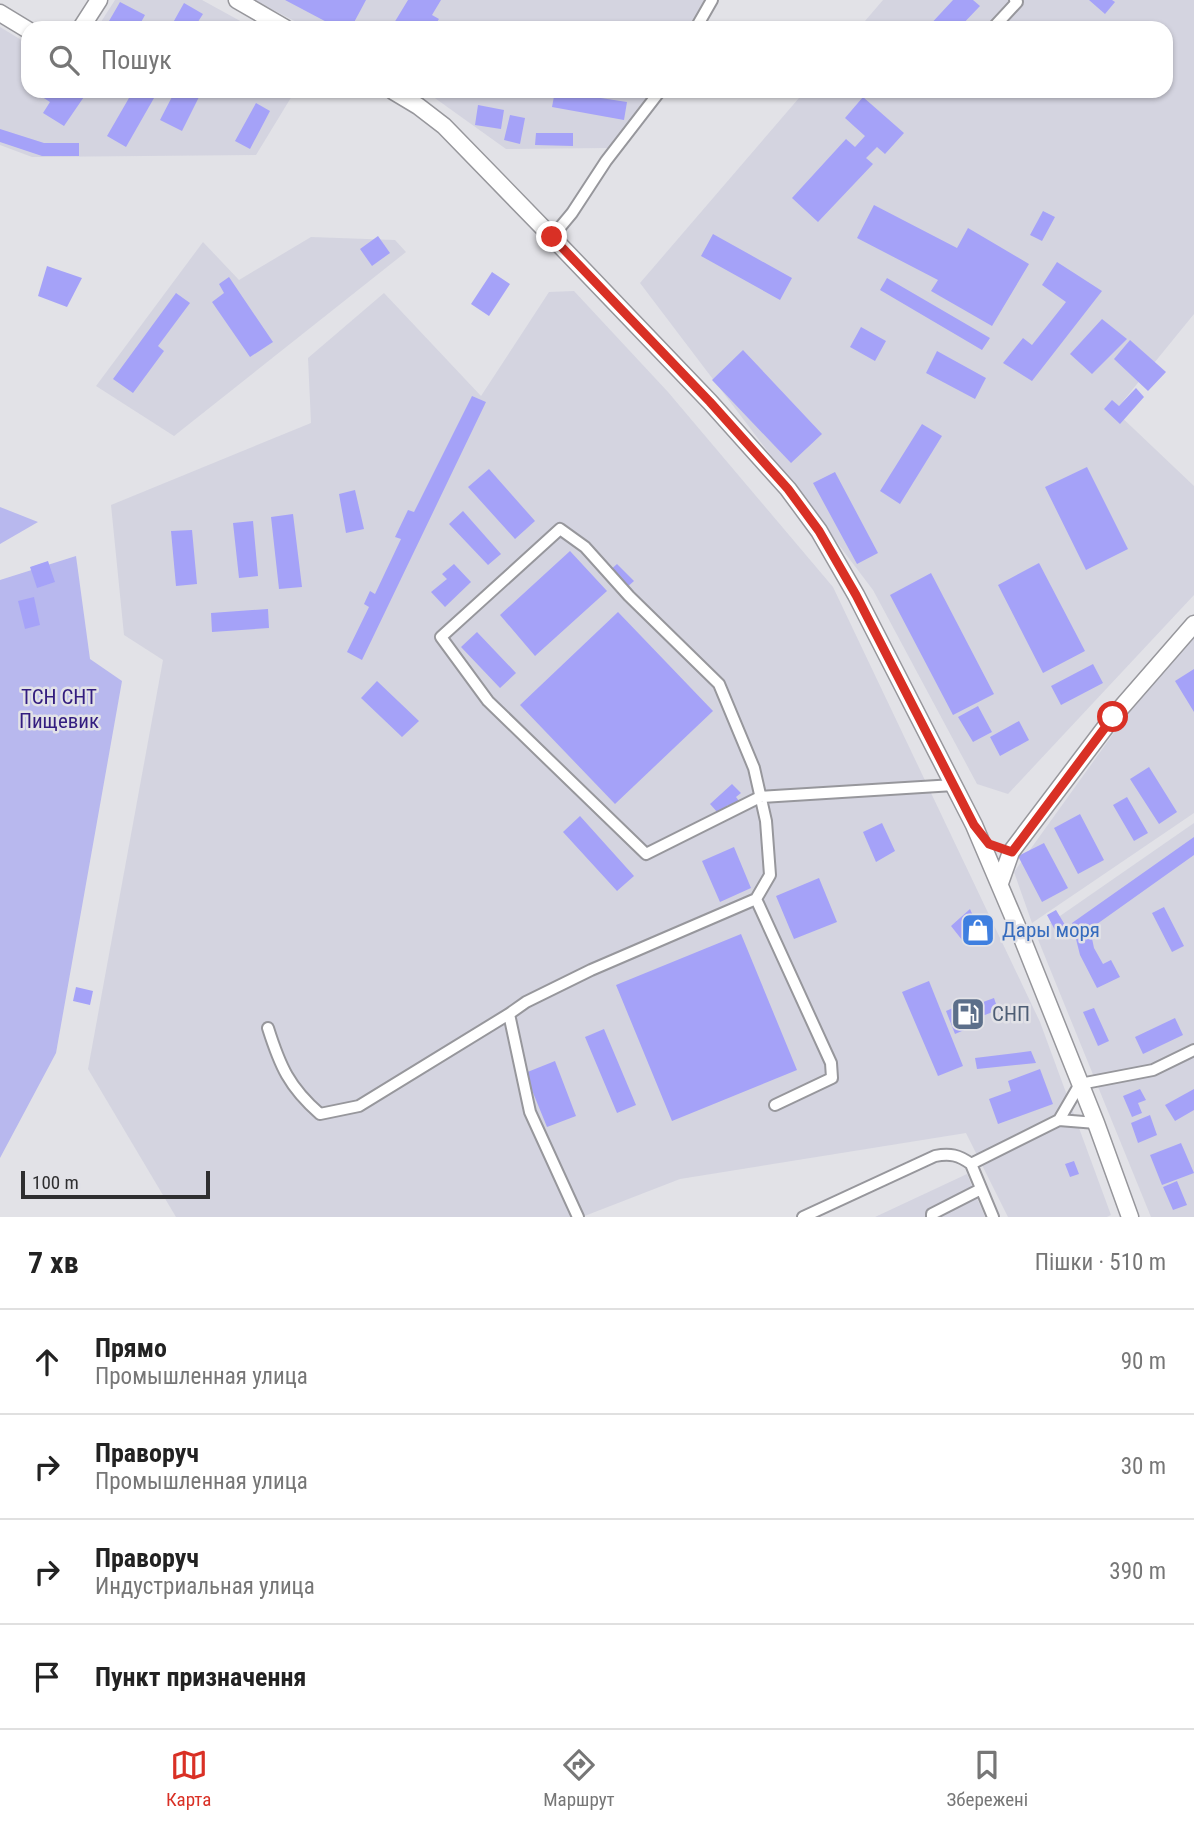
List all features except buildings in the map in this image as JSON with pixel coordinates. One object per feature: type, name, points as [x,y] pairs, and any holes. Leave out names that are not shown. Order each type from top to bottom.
[{"type":"main road","points":[[86,21],[99,0]]},
{"type":"main road","points":[[237,0],[273,21]]},
{"type":"main road","points":[[0,13],[21,26]]},
{"type":"main road","points":[[405,98],[444,127],[552,237],[719,412],[788,489],[819,531],[856,595],[974,825],[1096,1123],[1129,1217]]},
{"type":"main road","points":[[1000,883],[1012,852],[1113,717],[1194,624]]},
{"type":"main road","points":[[974,825],[989,844],[1012,852]]},
{"type":"street","points":[[700,21],[712,0]]},
{"type":"street","points":[[999,21],[1016,0]]},
{"type":"street","points":[[552,237],[655,98]]},
{"type":"street","points":[[268,1028],[278,1062],[300,1096],[320,1114],[359,1106],[526,1002],[591,970],[756,900],[770,876],[766,821],[760,797],[754,768],[719,684],[629,596],[585,547],[560,529],[441,637],[488,701],[646,854],[760,797],[954,785]]},
{"type":"street","points":[[756,900],[831,1063],[832,1079],[775,1105]]},
{"type":"street","points":[[509,1014],[530,1112],[578,1217]]},
{"type":"street","points":[[1059,1120],[1080,1084],[1153,1070],[1194,1050]]},
{"type":"street","points":[[971,1164],[1059,1120],[1096,1123]]},
{"type":"street","points":[[803,1217],[935,1156],[954,1155],[971,1164],[993,1217]]},
{"type":"street","points":[[932,1217],[932,1214],[981,1189]]},
{"type":"shaded area","points":[[115,0],[202,0],[240,21],[102,21]]},
{"type":"shaded area","points":[[254,0],[705,0],[694,21],[294,21]]},
{"type":"shaded area","points":[[883,0],[1194,0],[1194,314],[1115,411],[1194,486],[1194,595],[1008,794],[977,784],[873,590],[640,283],[799,98],[1173,98],[1173,21],[865,21]]},
{"type":"shaded area","points":[[0,27],[21,40],[21,98],[291,98],[256,155],[32,157],[0,145]]},
{"type":"shaded area","points":[[435,98],[648,98],[608,148],[506,149]]},
{"type":"shaded area","points":[[311,237],[395,240],[406,252],[174,436],[96,386],[203,242],[239,280]]},
{"type":"shaded area","points":[[574,291],[668,392],[833,587],[1040,1022],[1111,1215],[1008,1217],[966,1133],[680,1179],[582,1217],[176,1217],[88,1069],[163,660],[124,635],[111,505],[311,423],[308,358],[384,293],[481,396],[549,292]]},
{"type":"shaded area","points":[[1194,637],[1194,813],[1032,923],[1014,872],[1126,716]]},
{"type":"shaded area","points":[[1194,823],[1194,1217],[1151,1217],[1037,937],[1047,925]]},
{"type":"shaded area","points":[[967,1174],[985,1217],[875,1217]]},
{"type":"green space","points":[[0,507],[38,522],[0,544]]},
{"type":"green space","name":"ТСН СНТ Пищевик","points":[[76,556],[90,659],[122,681],[56,1053],[0,1158],[0,580]]},
{"type":"place","name":"Дары моря","points":[[978,930]]},
{"type":"place","name":"СНП","points":[[968,1014]]},
{"type":"route","points":[[552,237],[710,402],[788,489],[819,531],[856,595],[974,825],[989,844],[1012,852],[1113,717]]}]
